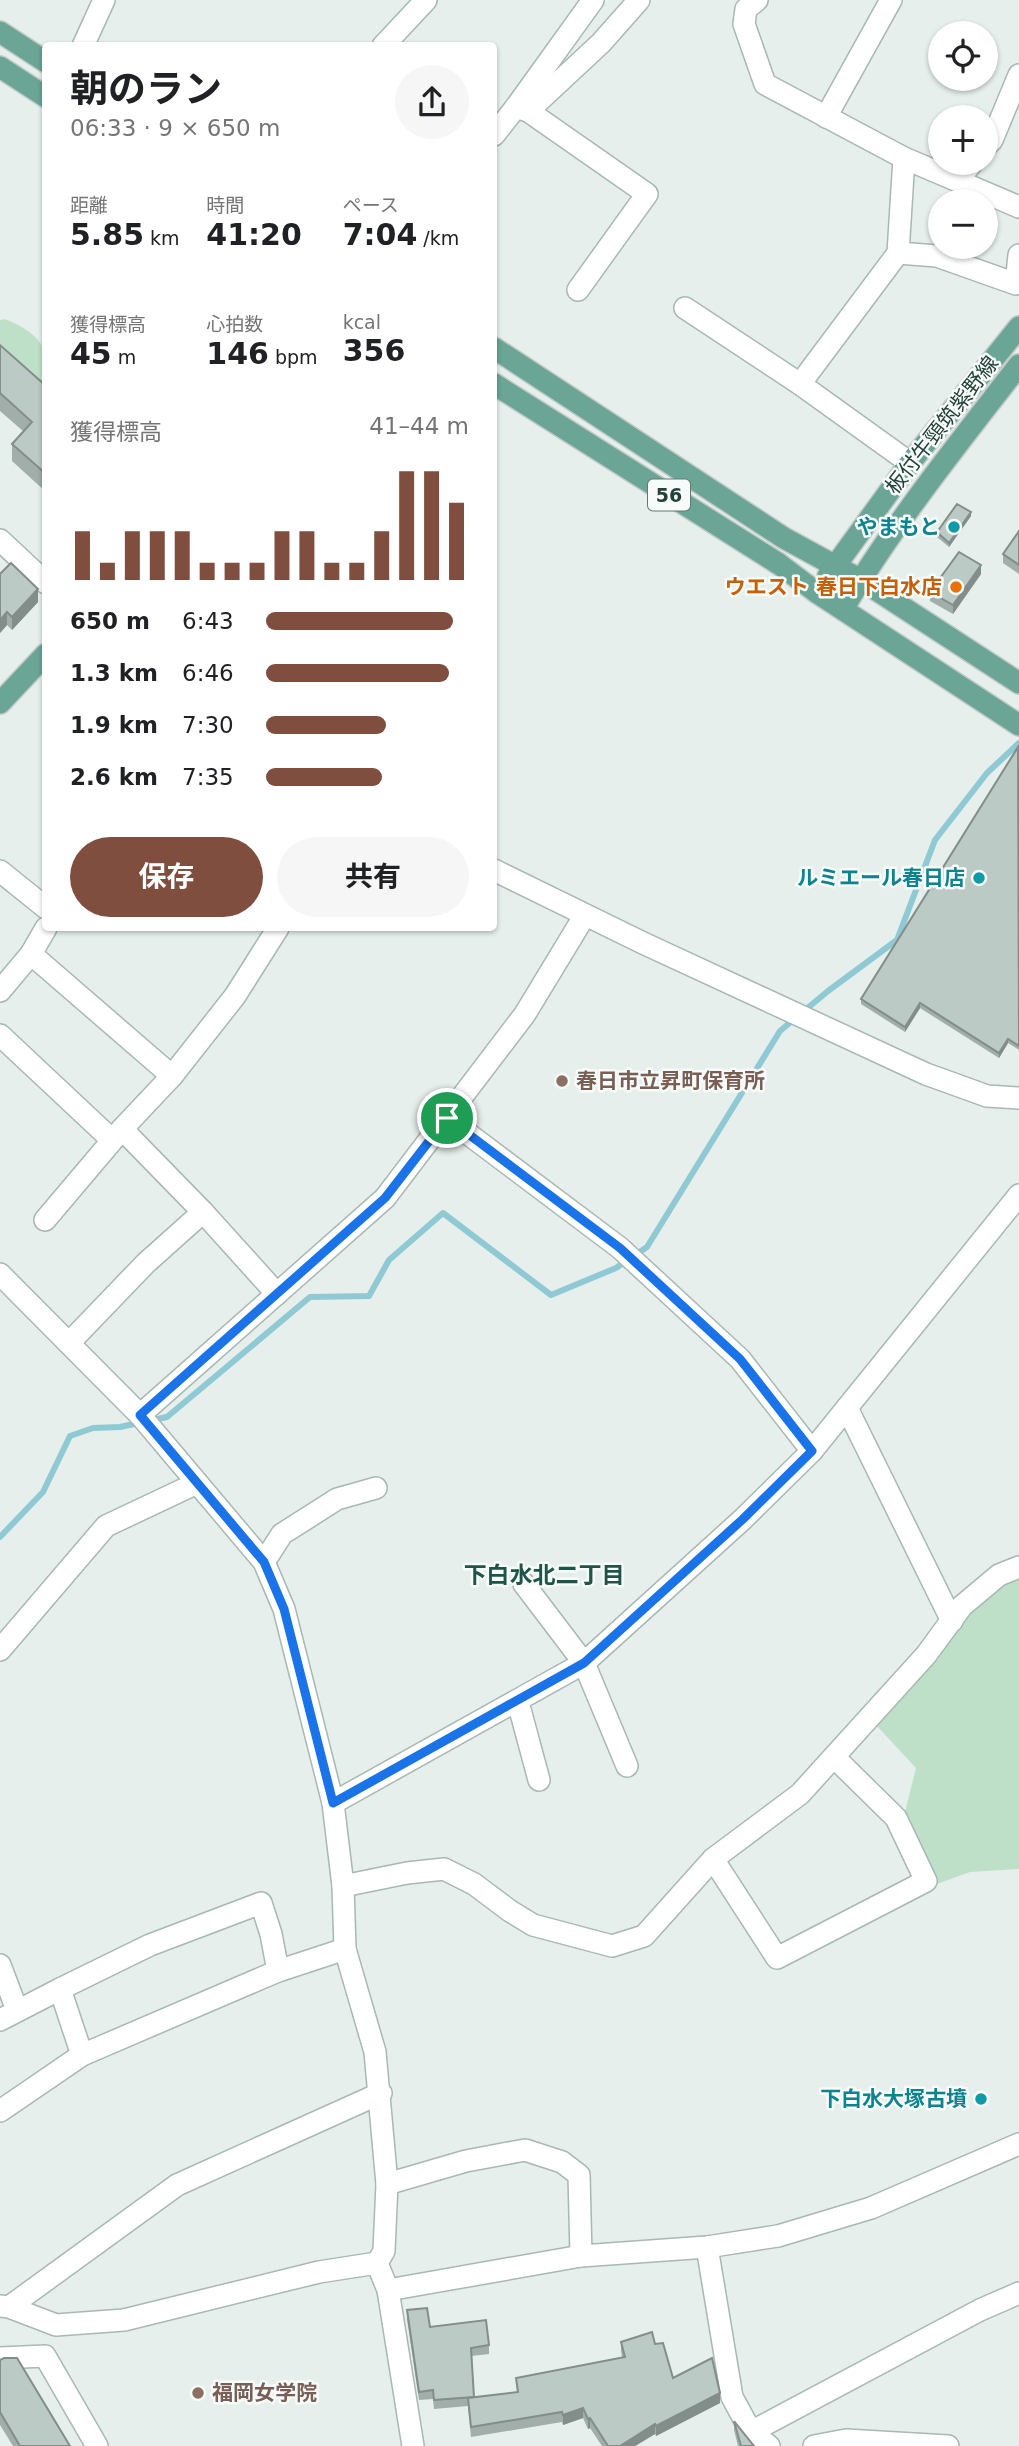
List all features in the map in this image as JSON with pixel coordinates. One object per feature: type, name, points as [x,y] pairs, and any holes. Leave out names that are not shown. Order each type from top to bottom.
[{"type":"main road","points":[[0,32],[42,59]]},
{"type":"main road","points":[[0,67],[42,94]]},
{"type":"main road","name":"板付牛頸筑紫野線","points":[[816,592],[910,463],[1019,327]]},
{"type":"main road","name":"56","points":[[497,350],[772,530],[860,580],[1019,682]]},
{"type":"main road","name":"板付牛頸筑紫野線","points":[[843,608],[928,484],[1019,365]]},
{"type":"main road","name":"56","points":[[497,386],[779,564],[816,592],[1019,725]]},
{"type":"main road","points":[[0,703],[42,658]]},
{"type":"street","points":[[85,42],[103,0]]},
{"type":"street","points":[[387,42],[426,0]]},
{"type":"street","points":[[522,109],[593,0]]},
{"type":"street","points":[[497,132],[601,43],[639,0]]},
{"type":"street","points":[[757,0],[746,9],[744,24],[765,84],[904,158],[1019,207]]},
{"type":"street","points":[[826,117],[891,0]]},
{"type":"street","points":[[998,126],[1019,75]]},
{"type":"street","points":[[522,109],[647,194],[578,290]]},
{"type":"street","points":[[800,384],[898,253],[904,158]]},
{"type":"street","points":[[957,180],[961,175]]},
{"type":"street","points":[[898,253],[937,256],[1016,284],[1019,255]]},
{"type":"street","points":[[685,308],[800,384],[910,463]]},
{"type":"street","points":[[0,540],[42,579]]},
{"type":"street","points":[[0,871],[42,905]]},
{"type":"street","points":[[497,871],[755,993],[855,1044],[987,1096],[1019,1098]]},
{"type":"street","points":[[140,1415],[385,1198],[525,1014],[585,915]]},
{"type":"street","points":[[0,991],[31,954],[44,931]]},
{"type":"street","points":[[45,1220],[117,1135],[172,1076],[235,996],[276,931]]},
{"type":"street","points":[[31,954],[172,1076]]},
{"type":"street","points":[[0,1035],[203,1212],[276,1294]]},
{"type":"street","points":[[447,1118],[630,1257],[740,1359],[812,1451]]},
{"type":"street","points":[[333,1803],[584,1663],[743,1519],[812,1451],[1019,1195]]},
{"type":"street","points":[[69,1343],[146,1263],[203,1212]]},
{"type":"street","points":[[0,1274],[140,1415],[264,1562],[284,1609],[333,1803],[343,1886],[345,1949],[375,2052],[381,2093],[387,2184],[384,2252],[377,2263],[319,2272],[124,2320],[56,2325],[5,2307]]},
{"type":"street","points":[[847,1408],[951,1621]]},
{"type":"street","points":[[0,1650],[106,1526],[197,1483]]},
{"type":"street","points":[[264,1562],[282,1534],[337,1499],[376,1488]]},
{"type":"street","points":[[343,1886],[444,1868],[474,1884],[533,1925],[612,1946],[644,1936],[713,1859],[800,1794],[926,1655],[962,1606],[999,1575],[1019,1567]]},
{"type":"street","points":[[524,1584],[584,1663],[627,1766]]},
{"type":"street","points":[[518,1702],[539,1780]]},
{"type":"street","points":[[713,1859],[777,1958],[926,1881],[896,1818],[834,1757]]},
{"type":"street","points":[[0,1965],[8,2015],[150,1945],[261,1903],[271,1934],[278,1971]]},
{"type":"street","points":[[0,2111],[82,2055],[278,1971],[345,1949]]},
{"type":"street","points":[[60,1989],[82,2055]]},
{"type":"street","points":[[5,2307],[177,2185],[381,2093]]},
{"type":"street","points":[[388,2290],[581,2256],[707,2247],[778,2236],[871,2208],[1019,2144]]},
{"type":"street","points":[[387,2184],[466,2161],[525,2150],[562,2162],[579,2175],[581,2256]]},
{"type":"street","points":[[707,2247],[732,2397],[751,2432],[769,2446]]},
{"type":"street","points":[[377,2263],[388,2290],[413,2446]]},
{"type":"street","points":[[751,2432],[980,2310],[1019,2293]]},
{"type":"street","points":[[0,2358],[45,2356],[97,2446]]},
{"type":"street","points":[[814,2446],[846,2440],[948,2446]]},
{"type":"green space","points":[[0,320],[16,324],[29,332],[42,346],[42,383],[0,343]]},
{"type":"green space","points":[[1019,1576],[1019,1869],[970,1872],[934,1885],[904,1816],[916,1768],[876,1725],[967,1615],[1003,1582]]},
{"type":"building","points":[[0,345],[42,382],[42,470],[12,444],[32,422],[0,393]]},
{"type":"building","name":"やまもと","points":[[957,504],[971,512],[949,543],[937,532]]},
{"type":"building","points":[[1019,531],[1019,565],[1003,554]]},
{"type":"building","name":"ウエスト 春日下白水店","points":[[959,552],[981,565],[953,605],[930,592]]},
{"type":"building","points":[[11,563],[38,589],[12,617],[7,612],[0,620],[0,574]]},
{"type":"building","name":"ルミエール春日店","points":[[1018,747],[1019,1046],[1008,1039],[999,1053],[920,1003],[905,1027],[861,999]]},
{"type":"building","points":[[427,2308],[430,2327],[486,2320],[489,2345],[471,2348],[474,2397],[434,2400],[433,2390],[419,2392],[407,2310]]},
{"type":"building","points":[[652,2332],[655,2344],[663,2343],[673,2378],[712,2358],[720,2393],[656,2426],[655,2424],[620,2446],[608,2446],[583,2408],[563,2415],[562,2412],[471,2427],[468,2398],[518,2392],[516,2378],[625,2357],[621,2342]]},
{"type":"building","points":[[17,2358],[70,2446],[20,2446],[0,2412],[0,2360]]},
{"type":"building","points":[[734,2421],[754,2446],[741,2446]]},
{"type":"waterway","points":[[0,1537],[43,1492],[70,1436],[93,1428],[120,1427],[167,1417],[310,1297],[369,1296],[389,1260],[443,1213],[551,1295],[616,1268],[647,1247],[780,1031],[828,991],[897,940],[935,840],[987,773],[1019,743]]},
{"type":"place","name":"やまもと","points":[[954,527]]},
{"type":"place","name":"ウエスト 春日下白水店","points":[[956,587]]},
{"type":"place","name":"ルミエール春日店","points":[[979,878]]},
{"type":"place","name":"春日市立昇町保育所","points":[[562,1081]]},
{"type":"place","name":"下白水大塚古墳","points":[[981,2099]]},
{"type":"place","name":"福岡女学院","points":[[198,2393]]},
{"type":"district","name":"下白水北二丁目","points":[[544,1575]]},
{"type":"route","points":[[447,1118],[620,1248],[740,1359],[812,1451],[743,1519],[584,1663],[333,1803],[284,1609],[264,1562],[140,1415],[385,1198],[447,1118]]}]
